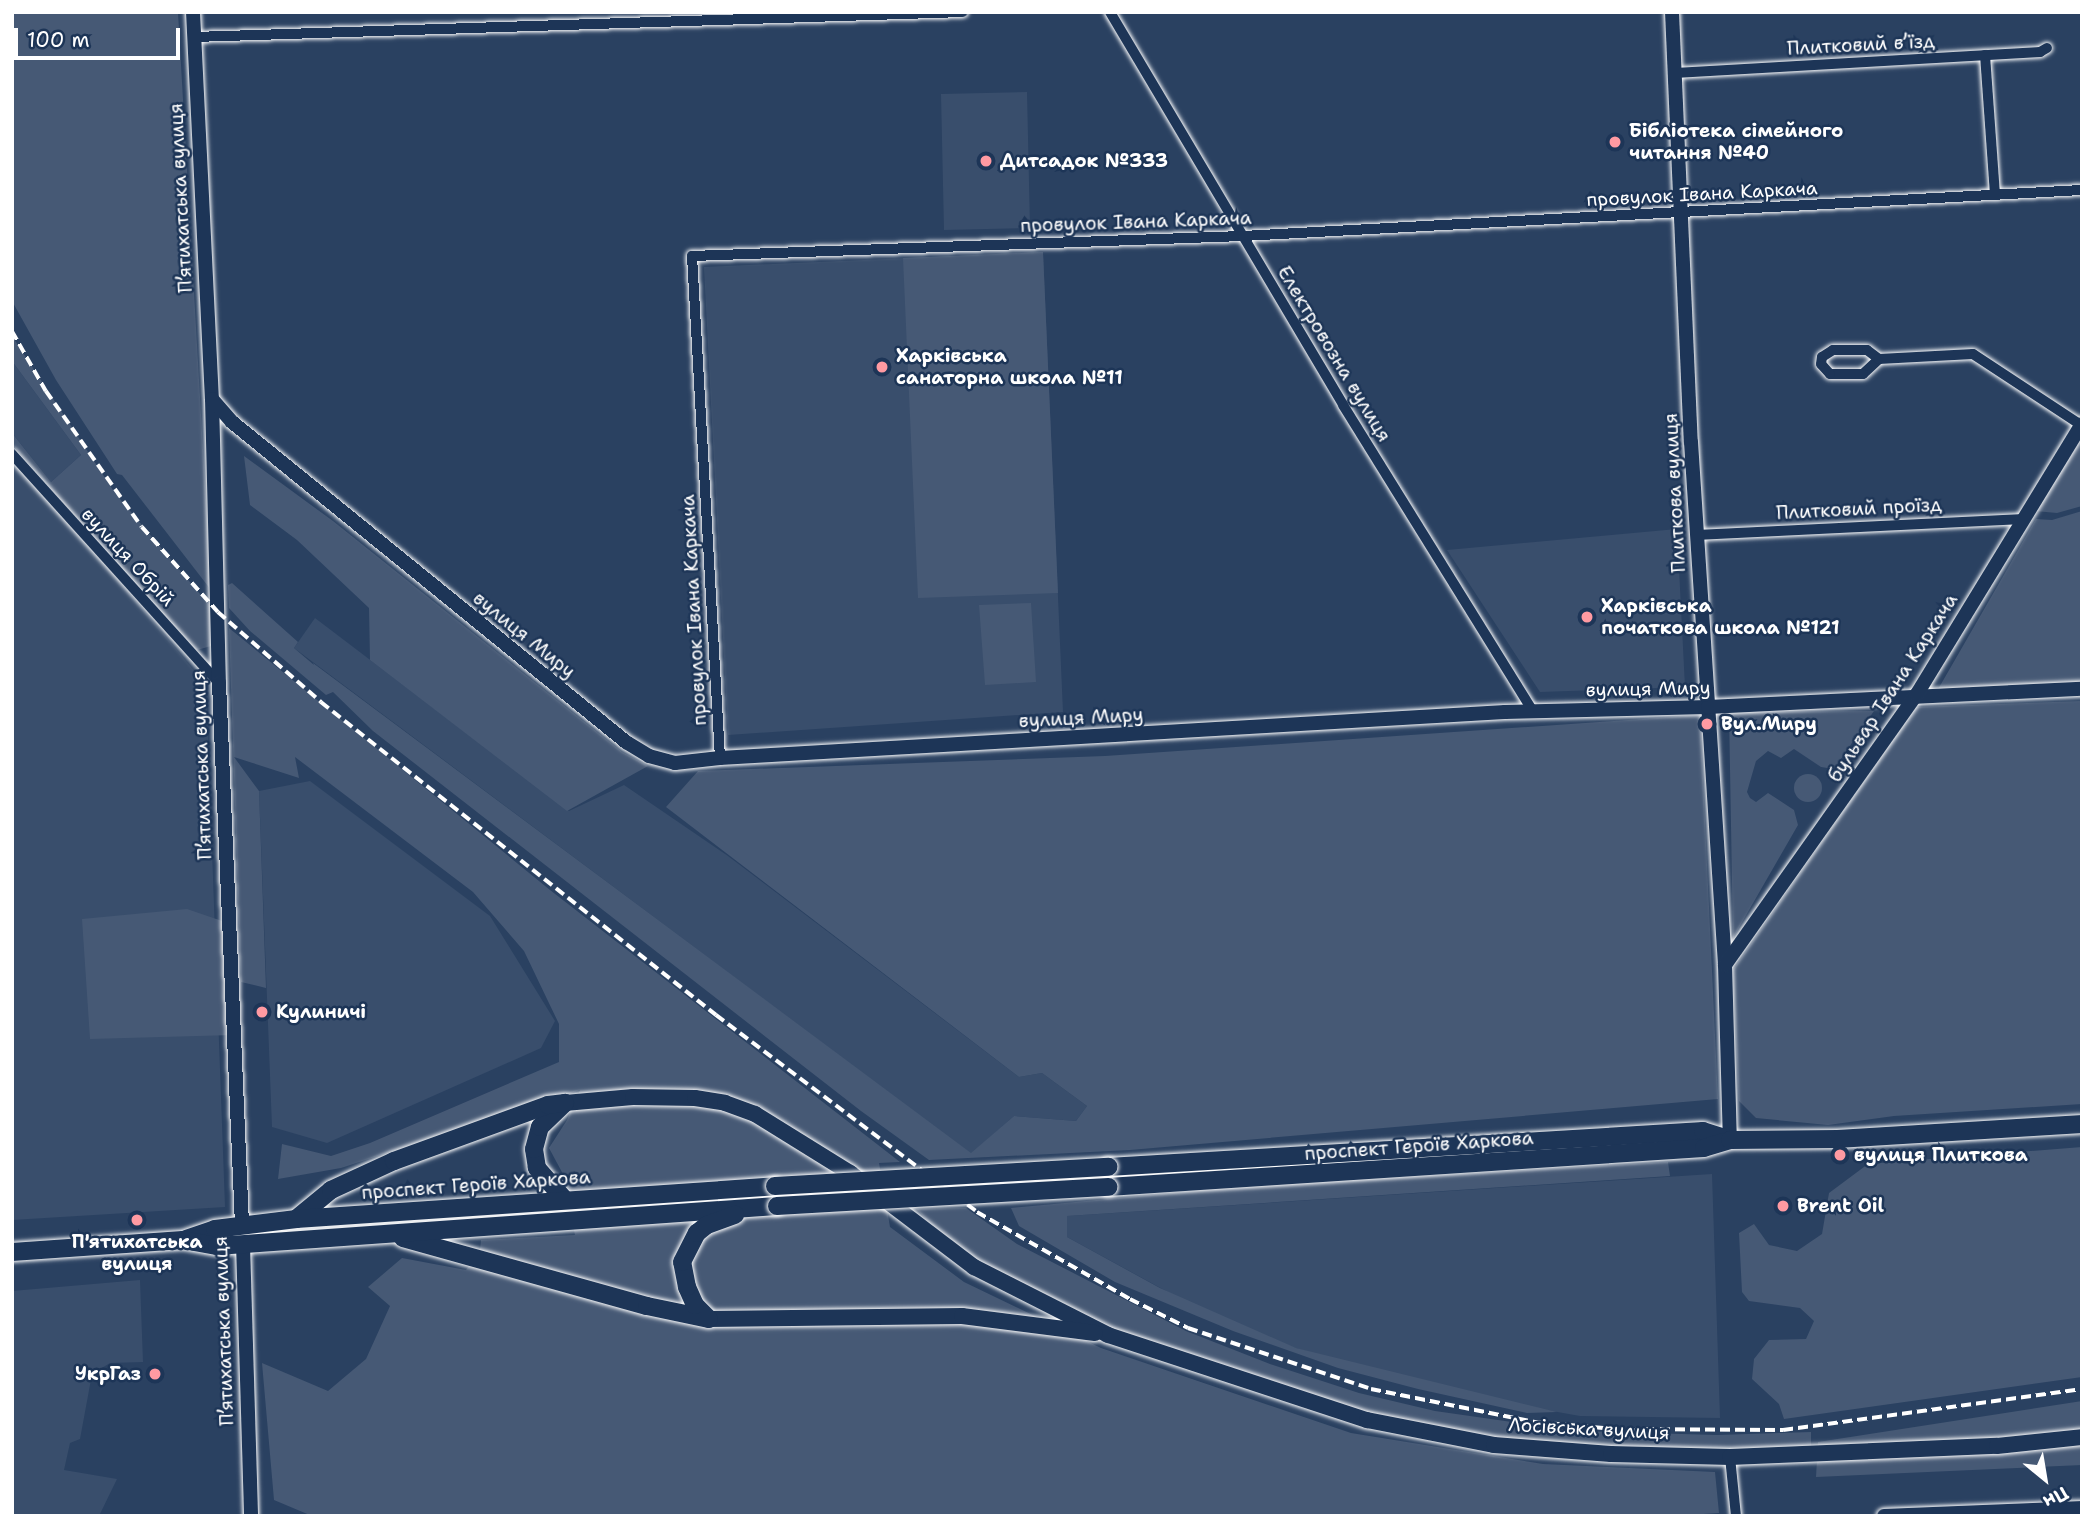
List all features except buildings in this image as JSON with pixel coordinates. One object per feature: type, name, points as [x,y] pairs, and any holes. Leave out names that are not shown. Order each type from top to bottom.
[{"type":"main road","points":[[296,1219],[331,1190],[394,1161],[548,1105],[633,1097],[695,1098],[724,1103],[755,1114],[850,1172],[974,1267],[1108,1335]]},
{"type":"main road","points":[[565,1103],[540,1127],[534,1149],[537,1168],[565,1200]]},
{"type":"main road","name":"проспект Героїв Харкова","points":[[12,1252],[183,1240],[216,1246],[755,1207],[1704,1148],[1730,1140],[1838,1139],[2082,1124]]},
{"type":"main road","name":"проспект Героїв Харкова","points":[[183,1240],[215,1228],[296,1219],[775,1186],[1703,1131],[1730,1140]]},
{"type":"main road","points":[[709,1319],[695,1305],[687,1287],[682,1262],[697,1233],[707,1225],[755,1207]]},
{"type":"main road","name":"П’ятихатська вулиця","points":[[242,1225],[243,1244]]},
{"type":"main road","points":[[393,1235],[647,1306],[709,1319],[962,1316],[1108,1335]]},
{"type":"main road","name":"Лосівська вулиця","points":[[1108,1335],[1367,1420],[1494,1445],[1611,1454],[1730,1457],[1997,1446],[2082,1437]]},
{"type":"street","name":"П’ятихатська вулиця","points":[[193,12],[212,399],[219,683],[242,1225]]},
{"type":"street","points":[[194,37],[963,12]]},
{"type":"street","name":"Електровозна вулиця","points":[[1110,12],[1356,426],[1533,711]]},
{"type":"street","name":"Плиткова вулиця","points":[[1672,12],[1679,213],[1696,535],[1725,965],[1730,1140]]},
{"type":"street","name":"Плитковий в’їзд","points":[[1675,74],[2040,52],[2047,48]]},
{"type":"street","points":[[1985,55],[1995,194]]},
{"type":"street","name":"провулок Івана Каркача","points":[[720,758],[692,256],[1243,236],[2082,190]]},
{"type":"street","points":[[1879,359],[1863,374],[1830,374],[1821,364],[1822,357],[1833,350],[1867,350],[1879,359],[1973,354],[2082,425]]},
{"type":"street","name":"вулиця Миру","points":[[212,399],[232,422],[626,742],[649,756],[675,763],[720,758],[1533,711],[1708,707],[2082,690]]},
{"type":"street","name":"бульвар Івана Каркача","points":[[1725,965],[1914,698],[2082,425]]},
{"type":"street","name":"вулиця Обрій","points":[[12,454],[219,683]]},
{"type":"street","name":"Плитковий проїзд","points":[[1696,535],[2024,519]]},
{"type":"street","name":"П’ятихатська вулиця","points":[[243,1244],[251,1516]]},
{"type":"street","points":[[1730,1457],[1736,1516]]},
{"type":"street","points":[[1884,1516],[2082,1508]]},
{"type":"shaded area","points":[[12,12],[178,12],[211,590],[122,475],[117,474],[56,380],[12,301]]},
{"type":"shaded area","name":"Дитсадок №333","points":[[1027,92],[1030,228],[944,230],[941,94]]},
{"type":"shaded area","points":[[1043,252],[1063,712],[728,735],[704,267]]},
{"type":"shaded area","points":[[1043,252],[1058,593],[918,598],[903,258]]},
{"type":"shaded area","points":[[12,336],[115,493],[211,607],[214,641],[211,646],[197,650],[186,642],[12,444],[12,433],[51,482],[81,455],[12,361]]},
{"type":"shaded area","points":[[12,361],[81,455],[51,482],[12,433]]},
{"type":"shaded area","points":[[2082,439],[2082,506],[2057,513],[2035,511]]},
{"type":"shaded area","points":[[12,453],[206,685],[225,1207],[12,1220]]},
{"type":"shaded area","points":[[244,456],[333,521],[622,752],[648,766],[567,811],[370,660],[369,608],[297,540],[250,505]]},
{"type":"shaded area","points":[[2082,511],[2082,682],[1937,691],[2036,519],[2052,520]]},
{"type":"shaded area","name":"Харківська початкова школа №121","points":[[1677,529],[1685,687],[1540,692],[1447,550]]},
{"type":"shaded area","points":[[232,583],[298,642],[294,648],[314,665],[313,663],[971,1153],[1014,1116],[1076,1121],[1087,1106],[1042,1073],[1019,1077],[666,807],[698,771],[1105,756],[1700,715],[1718,1099],[1130,1150],[929,1160],[861,1111],[373,731],[333,692],[326,695],[250,631],[229,608],[228,585]]},
{"type":"shaded area","points":[[1031,603],[1036,682],[985,685],[979,605]]},
{"type":"shaded area","points":[[315,618],[569,811],[624,785],[728,856],[1019,1077],[1042,1073],[1087,1106],[1076,1121],[1014,1116],[971,1154],[294,648]]},
{"type":"shaded area","points":[[229,628],[550,890],[900,1162],[879,1163],[883,1186],[1697,1138],[1698,1142],[884,1191],[890,1227],[964,1282],[1101,1348],[1351,1433],[1543,1464],[1715,1472],[1719,1513],[1672,1516],[312,1516],[274,1500],[262,1363],[328,1391],[366,1359],[390,1306],[368,1287],[402,1258],[466,1270],[480,1250],[481,1240],[575,1235],[570,1212],[282,1232],[281,1227],[569,1207],[564,1176],[549,1148],[567,1120],[580,1090],[341,1168],[278,1179],[282,1144],[331,1156],[370,1143],[559,1062],[559,1024],[524,951],[473,892],[295,757],[299,778],[234,757],[259,791],[266,988],[241,982]]},
{"type":"shaded area","points":[[2082,701],[2082,1104],[1894,1116],[1828,1125],[1756,1118],[1739,1101],[1733,970],[1916,707]]},
{"type":"shaded area","points":[[1874,711],[1834,769],[1821,767],[1794,749],[1781,758],[1768,751],[1756,761],[1747,792],[1750,798],[1756,802],[1768,793],[1794,810],[1798,825],[1733,938],[1729,712]]},
{"type":"shaded area","points":[[1808,774],[1818,778],[1822,788],[1818,798],[1808,802],[1798,798],[1794,788],[1798,778]]},
{"type":"shaded area","points":[[310,781],[490,916],[555,1021],[541,1048],[327,1143],[272,1127],[259,791]]},
{"type":"shaded area","points":[[187,909],[225,922],[234,1035],[90,1039],[82,919]]},
{"type":"shaded area","points":[[2082,1147],[2082,1377],[1784,1419],[1779,1404],[1752,1379],[1754,1359],[1769,1340],[1806,1339],[1814,1321],[1800,1308],[1749,1301],[1742,1292],[1739,1233],[1754,1224],[1769,1245],[1797,1251],[1822,1234],[1829,1193],[1868,1164]]},
{"type":"shaded area","points":[[1668,1162],[1670,1176],[1067,1216],[1067,1237],[1160,1288],[1296,1348],[1557,1412],[1527,1413],[1418,1389],[1338,1368],[1233,1331],[1115,1282],[1019,1226],[1011,1208],[1237,1187]]},
{"type":"shaded area","points":[[1712,1174],[1720,1418],[1580,1416],[1456,1394],[1243,1333],[1067,1237],[1067,1216]]},
{"type":"shaded area","points":[[966,1208],[1017,1244],[1186,1331],[1270,1364],[1359,1393],[1435,1411],[1576,1431],[1717,1435],[1811,1432],[1811,1447],[1747,1453],[1570,1448],[1396,1423],[1141,1343],[980,1265],[939,1234],[917,1209]]},
{"type":"shaded area","points":[[140,1280],[143,1362],[110,1363],[92,1374],[80,1439],[70,1443],[64,1470],[117,1479],[99,1516],[12,1516],[12,1291]]},
{"type":"shaded area","points":[[2082,1401],[2082,1465],[1816,1477],[1818,1442]]},
{"type":"railway","points":[[12,331],[46,391],[142,527],[218,612],[321,702],[716,1015],[977,1212],[1130,1299],[1188,1328],[1371,1389],[1535,1422],[1615,1429],[1783,1430],[2082,1389]]},
{"type":"place","name":"Бібліотека сімейного читання №40","points":[[1615,142]]},
{"type":"place","name":"Дитсадок №333","points":[[986,161]]},
{"type":"place","name":"Харківська санаторна школа №11","points":[[882,367]]},
{"type":"place","name":"Харківська початкова школа №121","points":[[1587,617]]},
{"type":"place","name":"Вул.Миру","points":[[1707,724]]},
{"type":"place","name":"Кулиничі","points":[[262,1012]]},
{"type":"place","name":"вулиця Плиткова","points":[[1840,1155]]},
{"type":"place","name":"Brent Oil","points":[[1783,1206]]},
{"type":"place","name":"П'ятихатська вулиця","points":[[137,1220]]},
{"type":"place","name":"УкрГаз","points":[[155,1374]]}]
